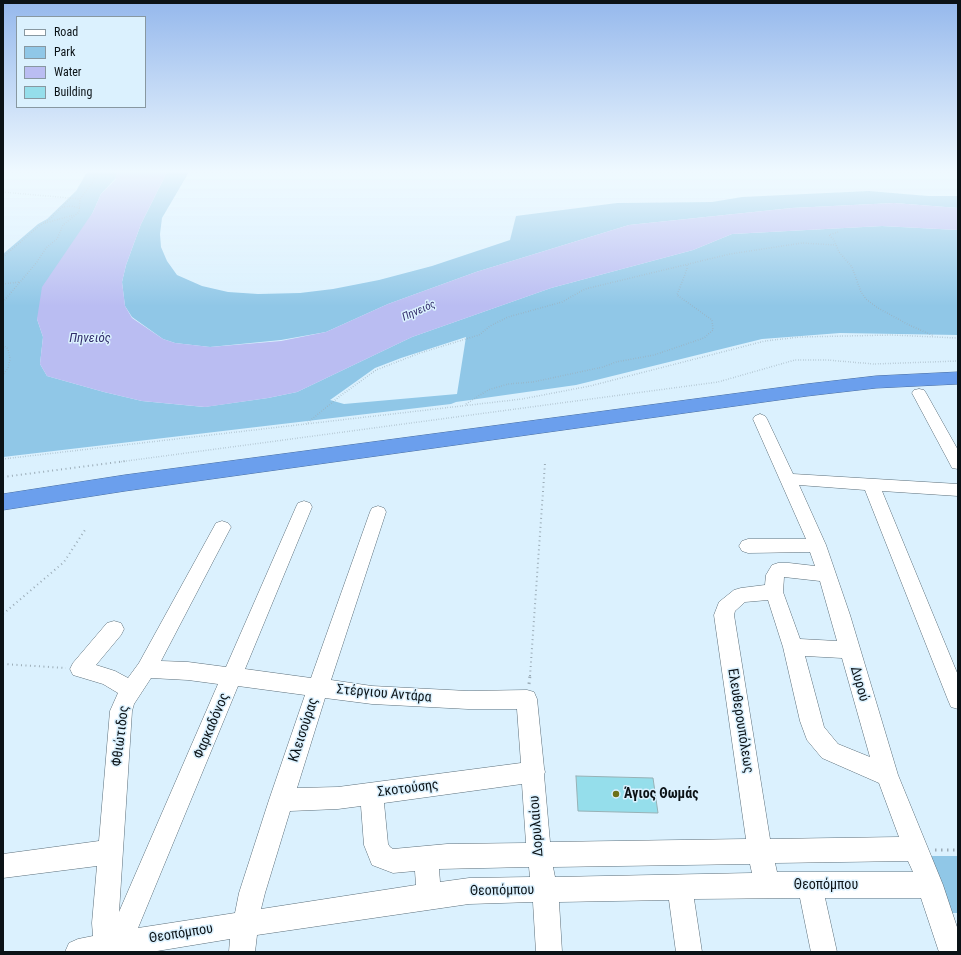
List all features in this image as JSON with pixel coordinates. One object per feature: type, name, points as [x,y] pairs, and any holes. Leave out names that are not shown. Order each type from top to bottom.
[{"type":"highway","points":[[3,490],[798,382],[902,372],[958,370]]},
{"type":"highway","points":[[3,502],[141,480],[814,389],[876,382],[958,378]]},
{"type":"street","points":[[919,393],[958,464]]},
{"type":"street","name":"Δυρού","points":[[760,419],[817,545],[837,603],[888,775],[930,885],[952,952]]},
{"type":"street","points":[[788,479],[958,490]]},
{"type":"street","points":[[871,484],[958,700]]},
{"type":"street","name":"Φαρκαδόνος","points":[[112,945],[233,676],[304,507]]},
{"type":"street","name":"Κλεισούρας","points":[[242,952],[245,924],[252,894],[281,800],[378,512]]},
{"type":"street","name":"Φθιώτιδος","points":[[112,945],[105,923],[122,711],[125,700],[146,670],[222,527]]},
{"type":"street","points":[[748,546],[817,545]]},
{"type":"street","points":[[826,574],[778,570],[775,575],[774,592],[782,612],[815,733],[830,751],[888,775]]},
{"type":"street","name":"Ελευθερουπόλεως","points":[[767,885],[760,852],[724,615],[726,607],[741,595],[774,592]]},
{"type":"street","points":[[114,629],[80,669],[108,677],[132,690]]},
{"type":"street","points":[[792,648],[850,650]]},
{"type":"street","name":"Στέργιου Αντάρα","points":[[146,670],[188,671],[318,688],[420,698],[527,699]]},
{"type":"street","name":"Δορυλαίου","points":[[527,699],[534,772],[539,854],[548,914],[549,952]]},
{"type":"street","name":"Σκοτούσης","points":[[281,800],[338,798],[534,772]]},
{"type":"street","points":[[372,794],[376,845],[381,856],[393,861],[447,856],[915,849]]},
{"type":"street","points":[[3,866],[110,852]]},
{"type":"street","points":[[426,858],[429,896]]},
{"type":"street","name":"Θεοπόμπου","points":[[78,952],[112,945],[245,924],[469,891],[680,888],[767,885],[930,885]]},
{"type":"street","points":[[810,885],[824,952]]},
{"type":"street","points":[[680,888],[689,952]]},
{"type":"path","points":[[3,257],[38,226],[52,217]]},
{"type":"path","points":[[38,226],[70,217]]},
{"type":"path","points":[[3,302],[37,262],[46,248],[57,238],[63,225],[73,217]]},
{"type":"path","points":[[838,232],[829,235],[839,252],[855,272],[861,292],[866,299],[909,325],[937,337]]},
{"type":"path","points":[[305,424],[362,379],[376,370],[479,335],[490,326],[508,316],[562,302],[585,289],[730,254],[795,244],[836,245]]},
{"type":"path","points":[[465,404],[488,390],[508,384],[533,382],[616,362],[654,355],[704,338],[713,330],[712,320],[677,295],[687,269],[687,264]]},
{"type":"path","points":[[3,284],[19,282]]},
{"type":"path","points":[[3,459],[465,404],[522,399],[590,386],[701,356],[765,341],[825,336],[892,334],[958,338]]},
{"type":"path","points":[[3,345],[8,349],[10,359],[8,368],[3,374]]},
{"type":"path","points":[[3,477],[718,382],[794,360],[816,359],[874,364],[958,361]]},
{"type":"path","points":[[527,699],[531,674],[545,463]]},
{"type":"path","points":[[3,614],[64,562],[85,530]]},
{"type":"path","points":[[3,664],[80,669]]},
{"type":"green space","points":[[50,217],[91,217],[37,319],[43,337],[40,364],[47,376],[142,401],[204,407],[268,398],[297,392],[412,337],[551,288],[693,250],[732,234],[882,226],[958,230],[958,335],[840,333],[762,339],[576,385],[456,402],[451,404],[3,457],[3,254],[38,224]],"holes":[[[466,337],[457,394],[344,404],[330,400],[375,368]]]},
{"type":"green space","points":[[145,217],[163,217],[160,234],[161,247],[167,261],[177,275],[202,286],[228,292],[258,294],[300,293],[333,289],[379,280],[432,266],[510,240],[516,217],[710,217],[629,225],[476,272],[388,304],[326,332],[281,340],[210,347],[175,343],[163,339],[132,317],[125,306],[122,282],[126,265]]},
{"type":"green space","points":[[931,856],[958,856],[958,913],[952,913]]},
{"type":"water","name":"Πηνειός","points":[[90,217],[145,217],[126,265],[122,282],[125,306],[132,318],[163,339],[175,343],[210,347],[281,341],[326,332],[388,304],[476,272],[629,225],[710,217],[958,217],[958,230],[882,226],[732,234],[693,250],[551,288],[412,337],[297,392],[268,398],[205,407],[142,401],[47,376],[40,364],[43,337],[37,319],[42,287]]},
{"type":"building","name":"Άγιος Θωμάς","points":[[576,776],[653,778],[658,813],[578,811]]},
{"type":"place","name":"Άγιος Θωμάς","points":[[616,794]]}]
